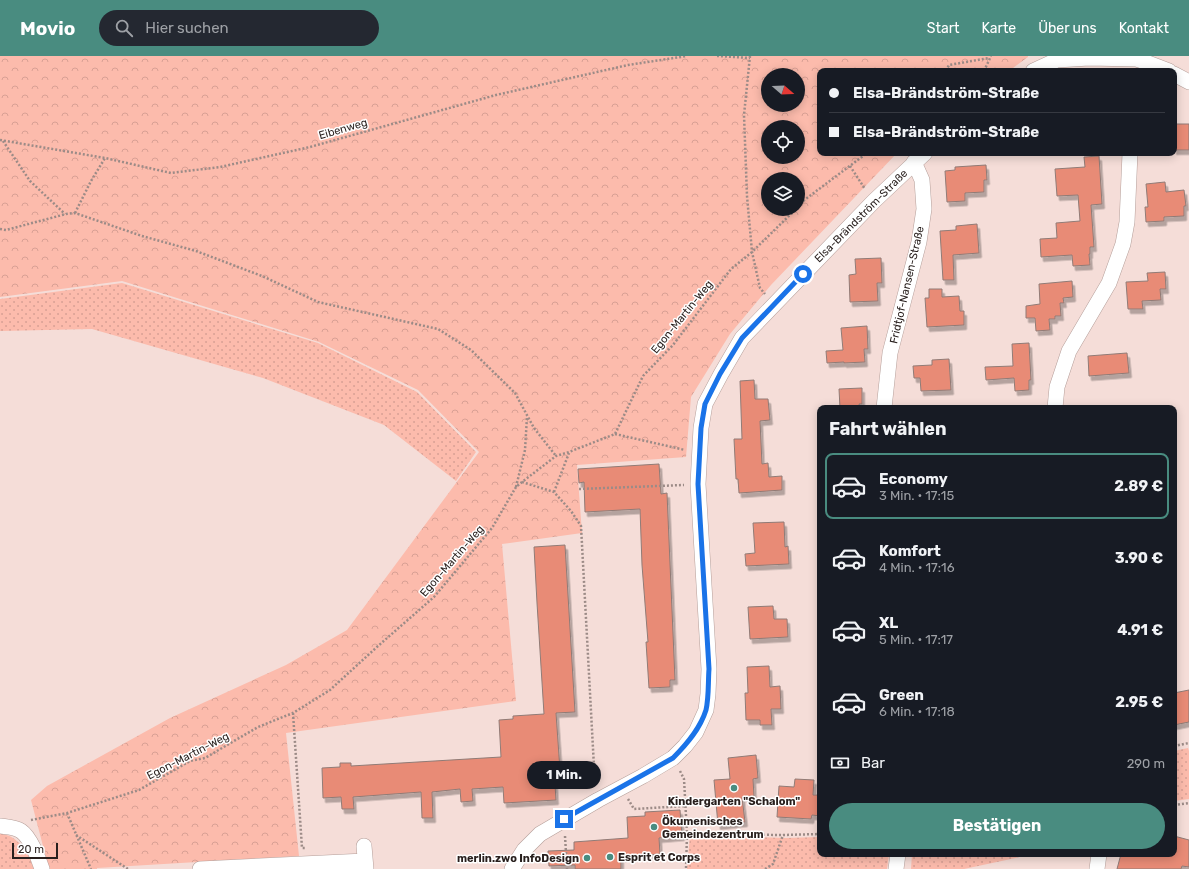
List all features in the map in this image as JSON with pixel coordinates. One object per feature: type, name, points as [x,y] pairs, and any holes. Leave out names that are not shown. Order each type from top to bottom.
[{"type":"street","points":[[1040,68],[1057,60],[1089,58],[1129,65],[1136,59],[1160,68]]},
{"type":"street","points":[[1177,76],[1189,82]]},
{"type":"street","points":[[1055,405],[1056,387],[1067,357],[1109,283],[1123,244],[1127,222],[1130,156]]},
{"type":"street","name":"Elsa-Brändström-Straße","points":[[512,869],[524,850],[540,834],[673,758],[696,732],[706,710],[709,669],[698,484],[701,428],[705,404],[720,374],[742,338],[874,201],[920,158]]},
{"type":"street","name":"Fridtjof-Nansen-Straße","points":[[884,405],[890,353],[918,242],[924,208],[920,158]]},
{"type":"street","points":[[6,827],[22,832],[35,850],[42,869]]},
{"type":"street","points":[[200,869],[366,865],[364,846]]},
{"type":"street","points":[[896,869],[898,857]]},
{"type":"street","points":[[1096,869],[1098,857]]},
{"type":"path","name":"Eibenweg","points":[[1,140],[105,158],[171,173],[220,167],[310,147],[496,94],[628,65],[688,56]]},
{"type":"path","points":[[717,56],[750,57],[744,116],[747,196],[752,252],[760,288],[773,305]]},
{"type":"path","points":[[948,68],[949,65],[990,57]]},
{"type":"path","points":[[985,68],[990,57]]},
{"type":"path","points":[[1,140],[30,181],[66,214]]},
{"type":"path","points":[[805,201],[863,156]]},
{"type":"path","points":[[75,213],[91,181],[105,158]]},
{"type":"path","points":[[850,166],[874,201]]},
{"type":"path","points":[[0,229],[6,230],[75,213],[142,236],[196,251],[262,276],[318,302],[438,329],[471,350],[515,393],[534,428],[556,456]]},
{"type":"path","name":"Egon-Martin-Weg","points":[[6,827],[18,823],[67,813],[139,790],[190,761],[206,758],[258,727],[293,713],[330,690],[434,597],[492,528],[516,487],[556,456],[615,434],[643,376],[672,345],[730,269],[752,252],[789,216]]},
{"type":"path","points":[[516,487],[525,450],[528,416]]},
{"type":"path","points":[[615,434],[700,452]]},
{"type":"path","points":[[554,492],[569,452]]},
{"type":"path","points":[[522,482],[554,492],[571,511],[581,526],[594,768],[597,780],[606,795]]},
{"type":"path","points":[[579,489],[698,484]]},
{"type":"path","points":[[293,713],[302,848],[310,848]]},
{"type":"path","points":[[1177,745],[1189,743]]},
{"type":"path","points":[[673,758],[684,779],[687,836],[686,869]]},
{"type":"path","points":[[622,787],[634,809],[686,806]]},
{"type":"path","points":[[1177,805],[1189,803]]},
{"type":"path","points":[[67,813],[91,869]]},
{"type":"path","points":[[564,819],[567,869]]},
{"type":"path","points":[[676,838],[687,836],[783,836],[817,834]]},
{"type":"path","points":[[76,835],[128,869]]},
{"type":"path","points":[[765,869],[773,864],[783,836]]},
{"type":"green space","points":[[0,56],[1028,56],[1013,68],[817,68],[817,156],[894,156],[771,285],[730,334],[691,397],[686,457],[577,465],[582,533],[502,544],[516,701],[286,733],[299,856],[97,869],[49,869],[31,800],[47,786],[170,718],[286,665],[347,630],[479,452],[418,390],[319,342],[122,281],[0,297]]},
{"type":"green space","points":[[122,283],[318,343],[417,392],[476,452],[456,481],[384,425],[263,378],[92,329],[0,331],[0,299]]},
{"type":"green space","points":[[1188,748],[1189,751],[1189,799],[1177,801],[1177,750]]},
{"type":"green space","points":[[0,834],[6,835],[17,841],[22,846],[36,869],[0,869]]},
{"type":"green space","points":[[690,835],[786,838],[817,837],[817,857],[889,857],[887,869],[687,869]]},
{"type":"green space","points":[[912,857],[1020,857],[964,869],[911,869]]},
{"type":"building","points":[[1177,124],[1189,124],[1189,150],[1177,150]]},
{"type":"building","points":[[1099,156],[1102,204],[1091,205],[1094,247],[1090,247],[1090,265],[1073,266],[1072,255],[1041,257],[1040,239],[1057,238],[1056,223],[1080,221],[1078,195],[1057,196],[1055,169],[1085,167],[1084,157]]},
{"type":"building","points":[[986,165],[987,180],[984,180],[984,192],[965,193],[965,201],[947,202],[945,171],[955,170],[955,167]]},
{"type":"building","points":[[1165,182],[1166,192],[1184,190],[1186,206],[1184,206],[1184,216],[1164,217],[1164,221],[1146,222],[1145,207],[1148,207],[1146,184]]},
{"type":"building","points":[[977,224],[979,253],[953,255],[954,280],[943,280],[940,231],[956,230],[956,226]]},
{"type":"building","points":[[881,258],[882,283],[877,283],[878,301],[850,302],[849,275],[856,274],[855,259]]},
{"type":"building","points":[[1165,272],[1166,289],[1160,289],[1161,300],[1142,301],[1143,309],[1128,309],[1126,282],[1148,281],[1147,273]]},
{"type":"building","points":[[1072,281],[1073,297],[1063,298],[1064,303],[1060,303],[1061,316],[1055,316],[1055,319],[1049,319],[1050,330],[1036,331],[1035,318],[1026,318],[1026,306],[1040,304],[1039,284]]},
{"type":"building","points":[[929,289],[942,289],[942,297],[959,296],[960,311],[964,311],[964,325],[927,327],[925,298],[929,298]]},
{"type":"building","points":[[867,326],[868,349],[864,349],[865,362],[827,363],[826,351],[843,350],[841,328]]},
{"type":"building","points":[[1029,343],[1031,380],[1029,380],[1029,390],[1015,391],[1014,378],[986,380],[985,367],[1013,366],[1012,344]]},
{"type":"building","points":[[1127,353],[1129,373],[1089,376],[1088,356]]},
{"type":"building","points":[[949,359],[951,390],[921,391],[920,378],[914,378],[913,366],[932,365],[932,360]]},
{"type":"building","points":[[754,380],[755,399],[768,399],[770,420],[760,421],[762,464],[768,463],[769,477],[782,476],[782,490],[739,493],[738,479],[736,479],[734,439],[742,439],[740,381]]},
{"type":"building","points":[[862,388],[862,404],[840,405],[839,389]]},
{"type":"building","points":[[659,464],[661,494],[667,493],[675,680],[670,680],[670,687],[649,688],[646,642],[648,642],[642,565],[640,509],[585,512],[584,482],[579,483],[578,469]]},
{"type":"building","points":[[784,522],[785,547],[788,546],[789,564],[746,566],[745,554],[755,553],[753,523]]},
{"type":"building","points":[[565,545],[575,712],[556,713],[560,770],[554,770],[556,800],[504,803],[503,787],[472,789],[473,801],[461,802],[460,789],[432,792],[433,818],[422,818],[421,792],[353,797],[354,809],[342,809],[341,797],[323,798],[322,768],[340,767],[340,763],[351,763],[351,766],[501,757],[499,720],[513,719],[513,716],[544,714],[534,547]]},
{"type":"building","points":[[773,606],[774,619],[787,619],[788,637],[750,639],[748,607]]},
{"type":"building","points":[[769,666],[770,687],[780,686],[781,709],[771,709],[772,725],[760,725],[760,720],[746,720],[745,693],[748,693],[747,667]]},
{"type":"building","points":[[1189,690],[1189,722],[1177,724],[1177,692]]},
{"type":"building","name":"Kindergarten \"Schalom\"","points":[[756,755],[758,778],[753,779],[754,796],[742,797],[745,822],[718,825],[714,780],[730,779],[728,758]]},
{"type":"building","points":[[795,779],[814,780],[813,795],[817,795],[817,816],[812,815],[811,819],[777,817],[779,786],[794,787]]},
{"type":"building","points":[[680,810],[682,836],[659,838],[660,854],[621,857],[621,869],[575,869],[575,865],[549,866],[548,851],[574,850],[574,842],[628,838],[627,817],[645,816],[645,812]]},
{"type":"building","points":[[1177,837],[1189,840],[1189,867],[1182,866],[1181,869],[1117,869],[1120,857],[1177,857]]},
{"type":"place","name":"Kindergarten \"Schalom\"","points":[[734,788]]},
{"type":"place","name":"Ökumenisches Gemeindezentrum","points":[[654,827]]},
{"type":"place","name":"Esprit et Corps","points":[[610,857]]},
{"type":"place","name":"merlin.zwo InfoDesign","points":[[587,858]]},
{"type":"route","points":[[564,819],[673,758],[696,732],[706,710],[709,669],[698,484],[701,428],[705,404],[720,374],[742,338],[803,274]]}]
